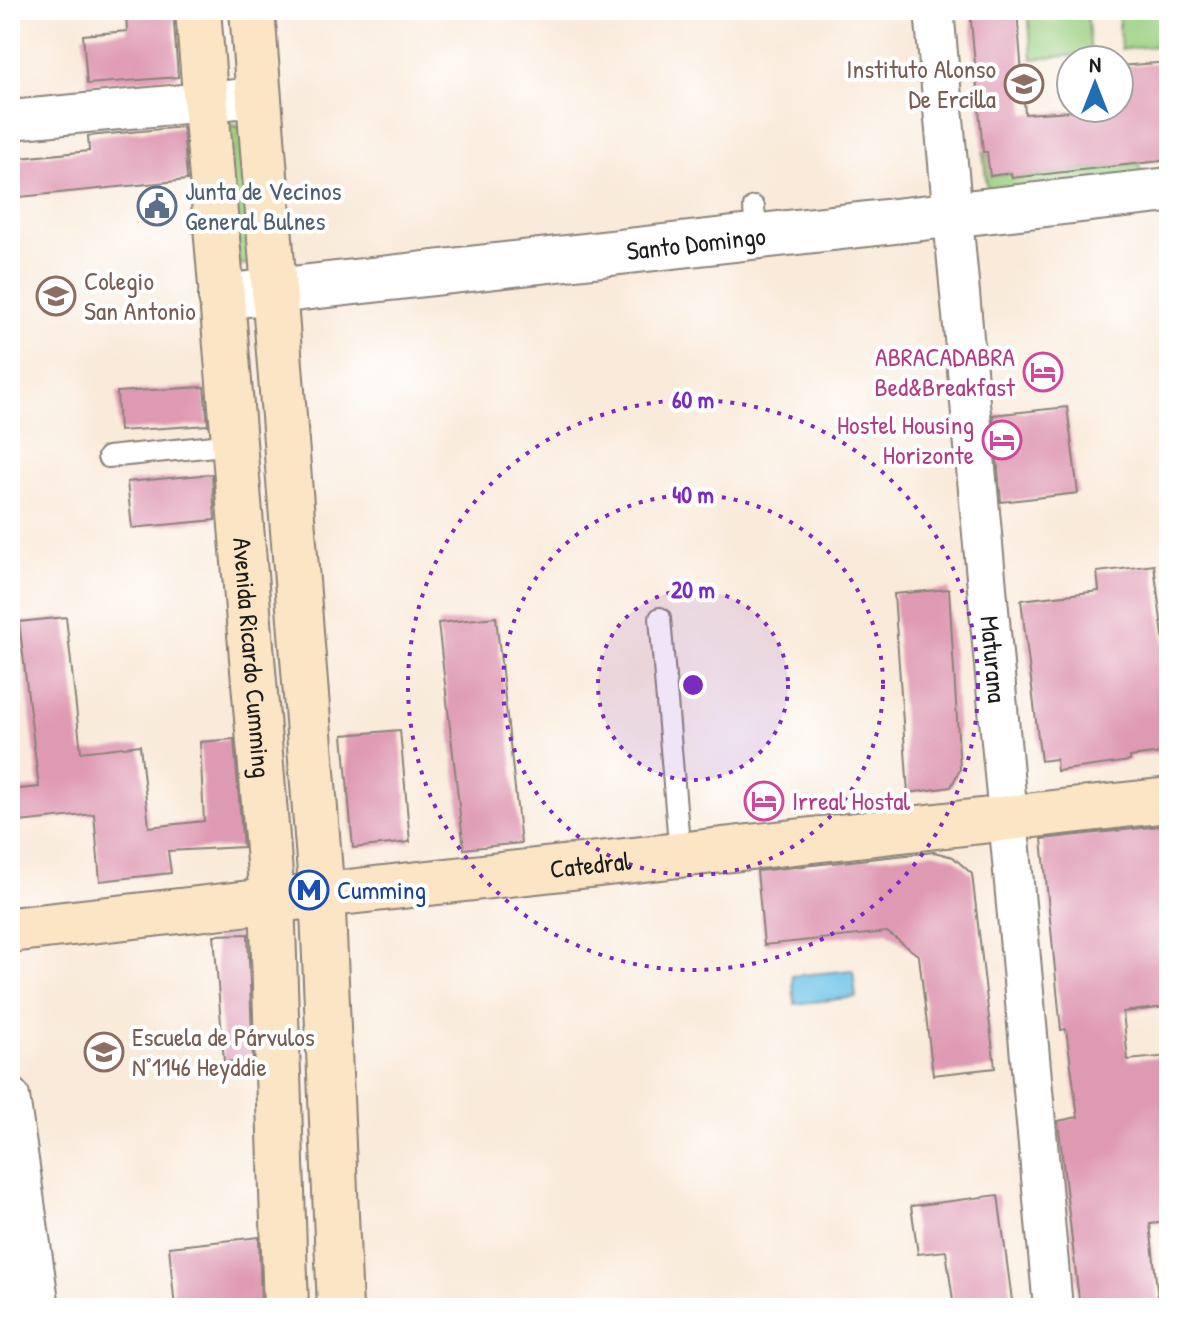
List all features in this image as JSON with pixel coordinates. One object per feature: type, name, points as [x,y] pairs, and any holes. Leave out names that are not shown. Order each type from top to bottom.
[{"type":"main road","name":"Avenida Ricardo Cumming","points":[[198,10],[272,898],[286,1308]]},
{"type":"main road","name":"Avenida Ricardo Cumming","points":[[252,10],[321,893],[340,1308]]},
{"type":"main road","name":"Catedral","points":[[10,930],[272,898],[680,856],[1169,800]]},
{"type":"street","name":"Maturana","points":[[934,10],[1053,1308]]},
{"type":"street","points":[[10,120],[259,97]]},
{"type":"street","name":"Santo Domingo","points":[[221,297],[274,293],[755,222],[953,214],[1169,190]]},
{"type":"street","points":[[10,1097],[40,1308]]},
{"type":"lane","points":[[108,457],[233,444]]},
{"type":"lane","points":[[660,618],[680,856]]},
{"type":"green space","points":[[1028,10],[1087,10],[1090,44],[1055,44],[1055,57],[1032,59]]},
{"type":"green space","points":[[1118,10],[1169,10],[1169,45],[1135,48],[1135,44],[1121,44]]},
{"type":"green space","points":[[233,125],[244,128],[255,258],[248,264],[239,265],[221,131]]},
{"type":"green space","points":[[983,152],[987,152],[991,176],[1011,173],[1012,178],[1140,163],[1142,180],[988,196]]},
{"type":"water","points":[[853,970],[856,997],[795,1004],[792,976]]},
{"type":"building","points":[[173,10],[178,77],[87,84],[83,35],[127,31],[126,13]]},
{"type":"building","points":[[970,10],[1017,10],[1025,114],[1055,112],[1055,124],[1135,124],[1135,65],[1169,62],[1169,160],[1012,178],[1011,173],[990,176],[987,152],[983,152]]},
{"type":"building","points":[[183,127],[187,180],[10,198],[10,159],[89,151],[88,136]]},
{"type":"building","points":[[204,387],[208,425],[119,431],[117,392]]},
{"type":"building","points":[[1067,407],[1078,493],[1001,502],[993,415]]},
{"type":"building","points":[[212,474],[215,520],[132,528],[127,482]]},
{"type":"building","points":[[1154,565],[1169,684],[1169,752],[1057,771],[1056,759],[1041,761],[1021,600],[1099,591],[1097,572]]},
{"type":"building","points":[[949,589],[960,769],[951,787],[908,793],[894,594]]},
{"type":"building","points":[[66,617],[81,752],[140,745],[149,827],[204,821],[200,742],[234,739],[243,847],[168,851],[171,873],[100,881],[94,814],[10,823],[10,790],[39,787],[19,622]]},
{"type":"building","points":[[496,617],[521,843],[464,849],[438,623]]},
{"type":"building","points":[[400,730],[410,842],[353,848],[343,735]]},
{"type":"building","points":[[1169,825],[1169,969],[1161,970],[1166,1007],[1123,1012],[1128,1060],[1169,1056],[1169,1222],[1150,1224],[1159,1308],[1080,1308],[1058,1121],[1078,1117],[1066,1029],[1061,1030],[1042,839]]},
{"type":"building","points":[[934,852],[953,857],[972,874],[995,1068],[933,1075],[919,956],[887,932],[764,945],[757,871]]},
{"type":"building","points":[[248,934],[253,1060],[224,1062],[214,935]]},
{"type":"building","points":[[998,1195],[1013,1308],[954,1308],[946,1251],[918,1254],[911,1206]]},
{"type":"building","points":[[259,1237],[261,1308],[175,1308],[169,1247]]},
{"type":"place","name":"Instituto Alonso De Ercilla","points":[[1024,84]]},
{"type":"place","name":"Junta de Vecinos General Bulnes","points":[[157,206]]},
{"type":"place","name":"Colegio San Antonio","points":[[56,296]]},
{"type":"place","name":"ABRACADABRA Bed&Breakfast","points":[[1043,372]]},
{"type":"place","name":"Hostel Housing Horizonte","points":[[1002,440]]},
{"type":"place","name":"Irreal Hostal","points":[[764,801]]},
{"type":"place","name":"Cumming","points":[[309,890]]},
{"type":"place","name":"Escuela de Párvulos N°1146 Heyddie","points":[[104,1052]]}]
